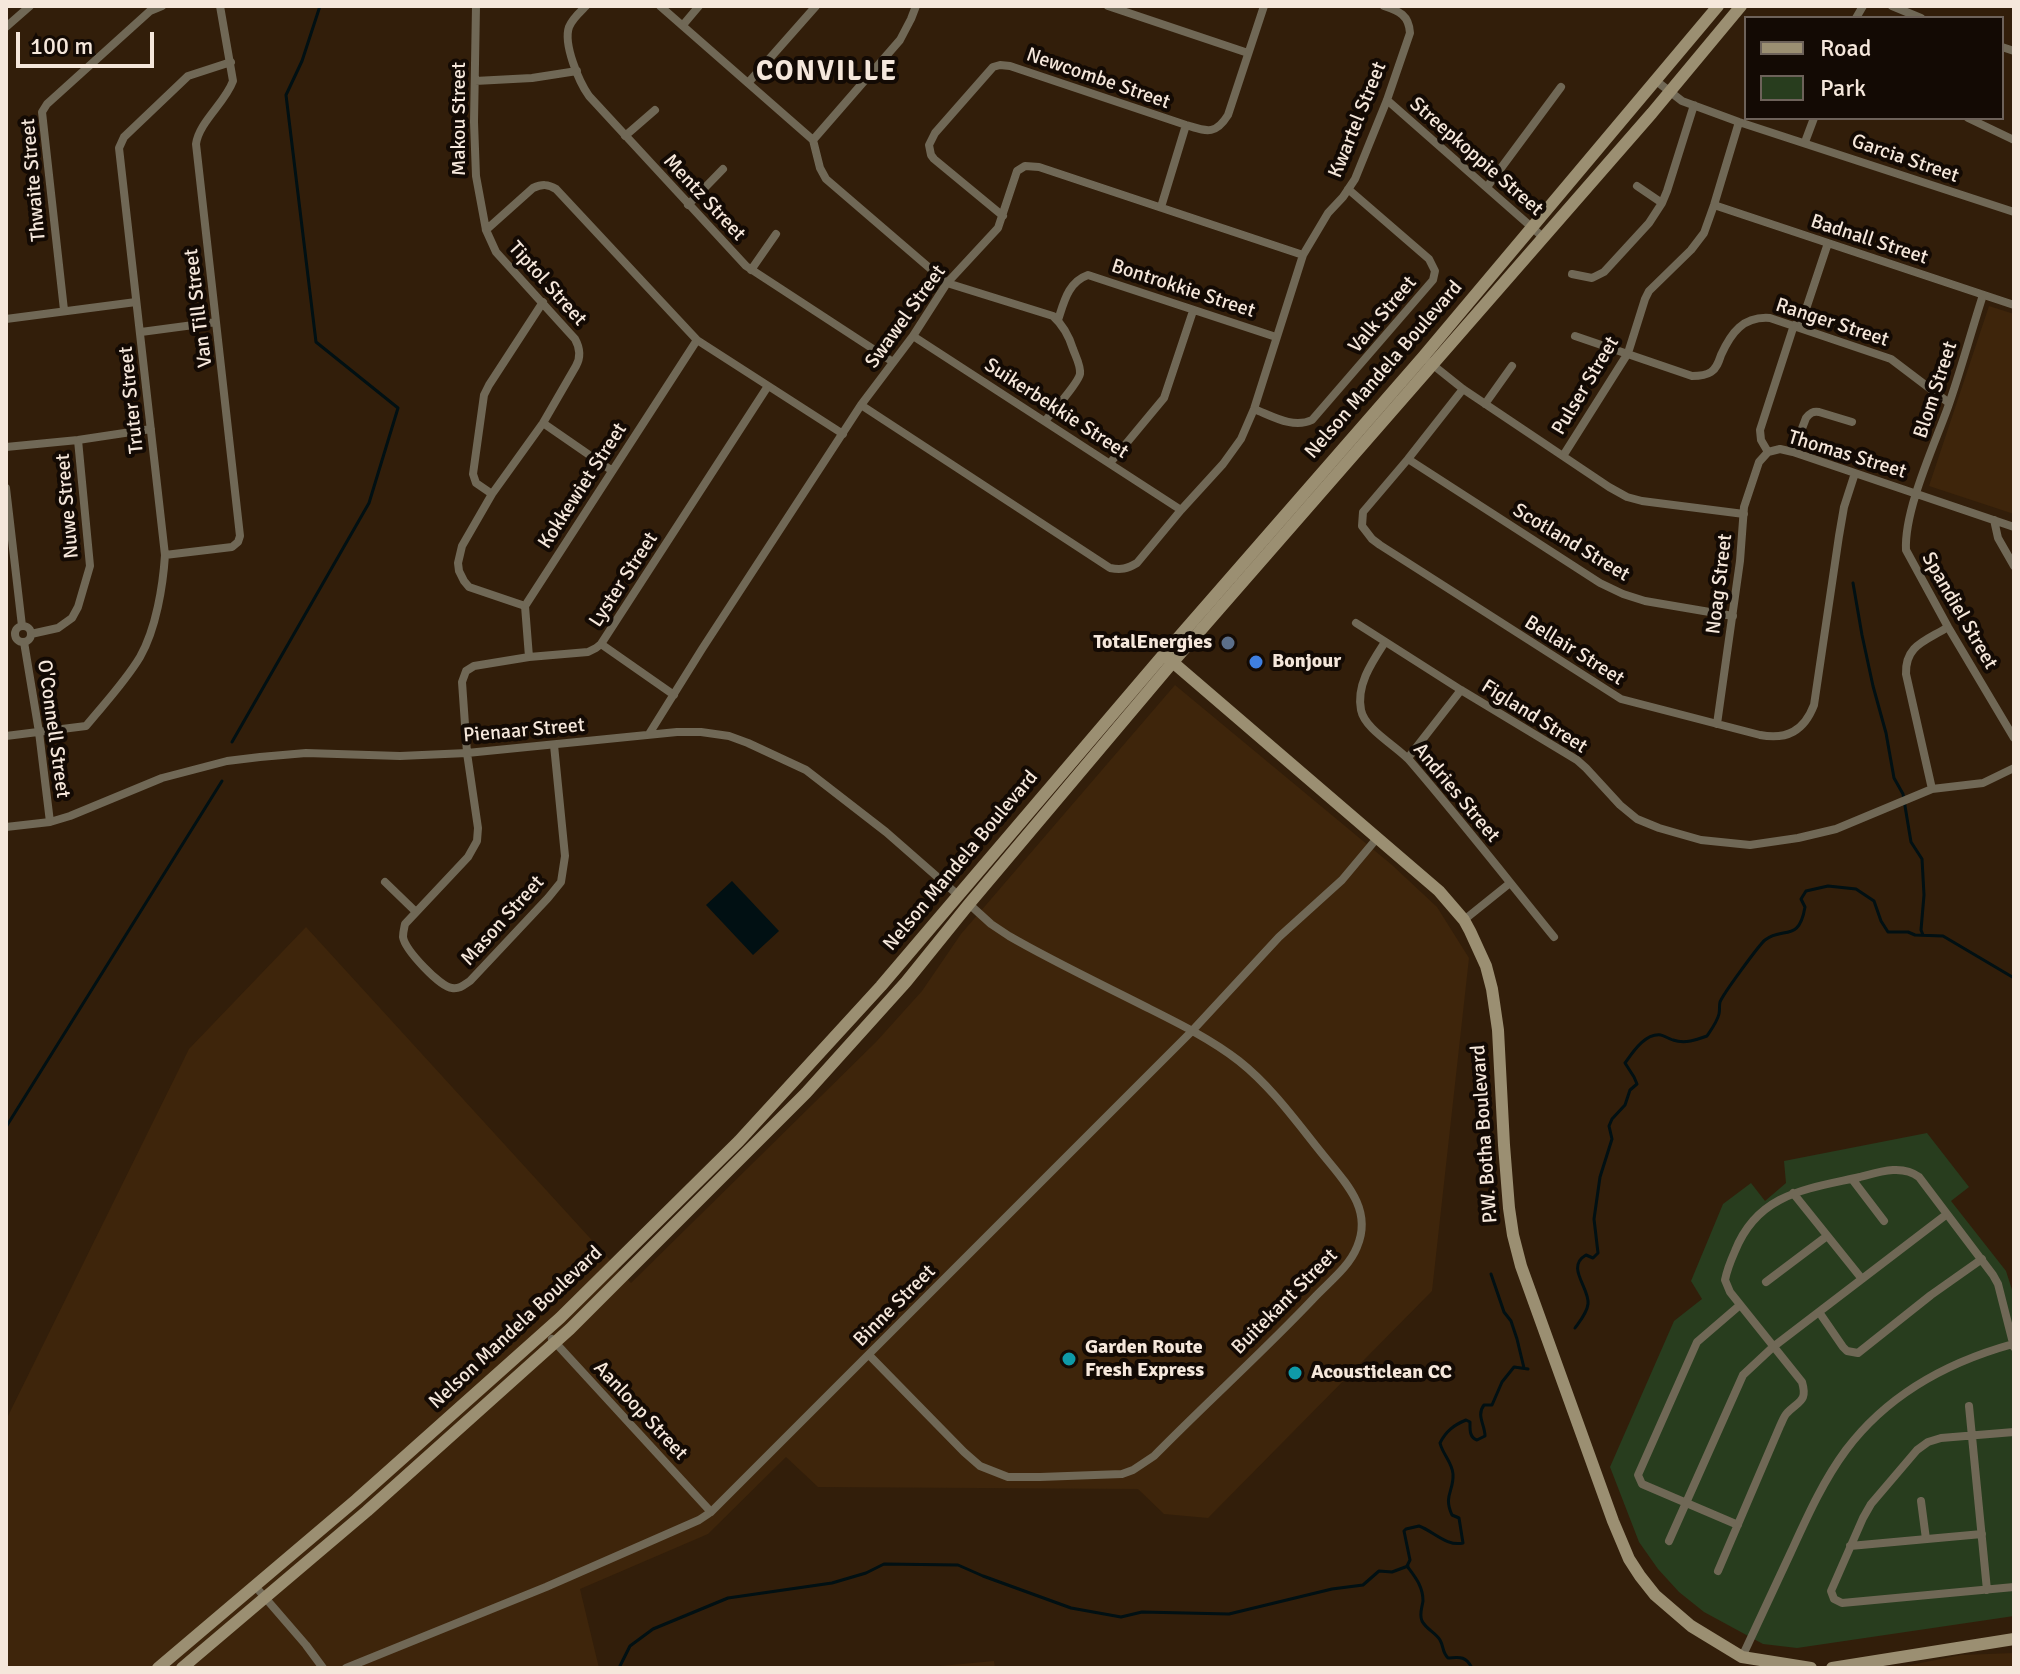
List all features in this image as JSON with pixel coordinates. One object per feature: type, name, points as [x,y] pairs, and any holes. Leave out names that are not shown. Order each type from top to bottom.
[{"type":"street","points":[[6,27],[30,6]]},
{"type":"street","name":"Thwaite Street","points":[[64,310],[42,112],[47,104],[150,11],[162,6]]},
{"type":"street","name":"Van Till Street","points":[[165,555],[232,547],[240,536],[196,144],[199,132],[229,92],[233,81],[220,6]]},
{"type":"street","name":"Makou Street","points":[[476,6],[476,176],[486,230]]},
{"type":"street","name":"Mentz Street","points":[[586,6],[572,22],[568,38],[579,80],[589,96],[737,258],[893,362]]},
{"type":"street","points":[[660,6],[813,140],[826,179],[947,283],[1058,320],[1068,334],[1080,374],[1045,421]]},
{"type":"street","points":[[683,25],[699,6]]},
{"type":"street","points":[[748,83],[816,6]]},
{"type":"street","points":[[813,140],[900,40],[916,6]]},
{"type":"street","points":[[1108,6],[1248,53]]},
{"type":"street","name":"Newcombe Street","points":[[1003,216],[934,159],[929,145],[935,133],[993,67],[1010,66],[1208,132],[1224,122],[1228,115],[1264,6]]},
{"type":"street","name":"Kwartel Street","points":[[861,405],[1110,568],[1118,570],[1137,563],[1234,451],[1254,409],[1303,255],[1359,170],[1410,33],[1405,16],[1384,6]]},
{"type":"street","name":"Nelson Mandela Boulevard","points":[[158,1668],[431,1434],[544,1332],[739,1141],[963,900],[1323,481],[1531,227],[1718,6]]},
{"type":"street","name":"Nelson Mandela Boulevard","points":[[1323,481],[1433,366],[1670,93],[1741,6]]},
{"type":"street","points":[[1892,6],[1916,16]]},
{"type":"street","name":"Truter Street","points":[[6,736],[86,726],[139,659],[151,630],[163,582],[165,555],[120,144],[188,76],[231,62]]},
{"type":"street","points":[[475,81],[532,78],[577,71]]},
{"type":"street","name":"Garcia Street","points":[[1655,80],[1682,101],[1739,122],[2014,212]]},
{"type":"street","points":[[1487,187],[1561,87]]},
{"type":"street","name":"Streepkoppie Street","points":[[1387,100],[1544,238]]},
{"type":"street","points":[[1572,274],[1592,278],[1604,272],[1649,223],[1662,203],[1694,105]]},
{"type":"street","points":[[625,136],[655,110]]},
{"type":"street","points":[[1805,142],[1813,120]]},
{"type":"street","points":[[1972,120],[2014,140]]},
{"type":"street","name":"Pulser Street","points":[[1563,456],[1628,353],[1649,291],[1704,233],[1739,122]]},
{"type":"street","points":[[1161,207],[1186,125]]},
{"type":"street","name":"Swawel Street","points":[[649,734],[861,405],[913,336],[947,283],[994,234],[1003,216],[1015,173],[1025,166],[1039,167],[1303,255]]},
{"type":"street","points":[[688,205],[723,169]]},
{"type":"street","name":"Tiptol Street","points":[[525,606],[474,590],[461,576],[458,563],[462,546],[492,494],[543,423],[576,366],[579,352],[575,339],[496,252],[486,230],[533,188],[550,185],[556,189],[697,340],[843,434]]},
{"type":"street","points":[[1637,186],[1662,203]]},
{"type":"street","name":"Valk Street","points":[[1254,409],[1291,423],[1304,424],[1312,420],[1433,280],[1435,271],[1429,259],[1348,189]]},
{"type":"street","name":"Badnall Street","points":[[1714,205],[2014,305]]},
{"type":"street","points":[[751,270],[776,234]]},
{"type":"street","points":[[1768,452],[1761,440],[1760,430],[1828,243]]},
{"type":"street","name":"Bontrokkie Street","points":[[1058,320],[1074,283],[1088,275],[1276,337]]},
{"type":"street","name":"Blom Street","points":[[1917,494],[1983,295]]},
{"type":"street","points":[[6,319],[136,302]]},
{"type":"street","points":[[492,494],[476,483],[473,474],[485,391],[543,302]]},
{"type":"street","points":[[1110,463],[1164,398],[1193,311]]},
{"type":"street","name":"Ranger Street","points":[[1628,353],[1692,376],[1702,376],[1716,367],[1733,332],[1743,324],[1762,317],[1891,359],[1949,403]]},
{"type":"street","points":[[141,332],[216,322]]},
{"type":"street","name":"Suikerbekkie Street","points":[[913,336],[1181,510]]},
{"type":"street","points":[[1575,336],[1628,353]]},
{"type":"street","name":"Kokkewiet Street","points":[[525,606],[697,340]]},
{"type":"street","points":[[1423,357],[1463,389],[1627,497],[1744,514]]},
{"type":"street","points":[[1485,404],[1512,366]]},
{"type":"street","name":"Lyster Street","points":[[467,753],[464,674],[474,666],[588,652],[601,644],[768,386]]},
{"type":"street","name":"Bellair Street","points":[[1463,389],[1363,512],[1362,526],[1372,539],[1621,699],[1774,738],[1795,730],[1810,716],[1817,692],[1841,522],[1855,473]]},
{"type":"street","points":[[1793,452],[1809,414],[1819,412],[1852,422]]},
{"type":"street","points":[[543,423],[611,470]]},
{"type":"street","points":[[6,447],[151,429]]},
{"type":"street","name":"Nuwe Street","points":[[31,634],[58,628],[72,618],[90,566],[78,440]]},
{"type":"street","name":"Thomas Street","points":[[1768,452],[1780,449],[1793,452],[2014,527]]},
{"type":"street","name":"Noag Street","points":[[1717,724],[1746,498],[1759,462],[1768,452]]},
{"type":"street","name":"Scotland Street","points":[[1408,459],[1600,583],[1645,601],[1733,616]]},
{"type":"street","points":[[6,488],[9,539],[22,626]]},
{"type":"street","name":"Spandiel Street","points":[[1917,494],[1906,537],[1906,550],[2014,738]]},
{"type":"street","points":[[1994,520],[1998,538],[2014,566]]},
{"type":"street","points":[[525,606],[529,657]]},
{"type":"street","name":"Figland Street","points":[[1356,623],[1577,760],[1637,819],[1701,840],[1750,845],[1818,834],[1932,789],[1983,783],[2014,768]]},
{"type":"street","points":[[22,626],[30,629],[31,634],[24,642],[11,636],[22,626]]},
{"type":"street","points":[[1932,789],[1905,662],[1913,649],[1948,627]]},
{"type":"street","name":"O'Connell Street","points":[[24,642],[50,822]]},
{"type":"street","name":"Andries Street","points":[[1385,642],[1366,675],[1360,697],[1365,721],[1408,758],[1554,937]]},
{"type":"street","points":[[601,644],[674,695]]},
{"type":"street","name":"P.W. Botha Boulevard","points":[[1169,658],[1439,891],[1464,920],[1486,966],[1496,1008],[1509,1208],[1521,1266],[1629,1559],[1655,1595],[1740,1662],[1811,1668]]},
{"type":"street","points":[[1408,758],[1461,690]]},
{"type":"street","name":"Pienaar Street","points":[[6,827],[50,822],[162,778],[227,761],[306,753],[400,756],[467,753],[693,732],[729,736],[806,770],[886,832],[963,900]]},
{"type":"street","name":"Mason Street","points":[[416,912],[405,924],[403,938],[407,947],[440,983],[457,988],[470,981],[548,898],[561,882],[565,856],[554,745]]},
{"type":"street","points":[[385,882],[416,912],[468,857],[477,841],[478,828],[467,753]]},
{"type":"street","name":"Binne Street","points":[[346,1668],[546,1587],[711,1512],[1192,1031],[1279,937],[1342,880],[1378,837]]},
{"type":"street","points":[[1464,920],[1510,883]]},
{"type":"street","name":"Nelson Mandela Boulevard","points":[[182,1668],[367,1511],[603,1298],[806,1093],[906,982],[963,900]]},
{"type":"street","name":"Buitekant Street","points":[[869,1355],[980,1466],[1008,1477],[1110,1475],[1133,1470],[1154,1456],[1350,1260],[1363,1230],[1363,1217],[1350,1188],[1258,1078],[1240,1062],[1192,1031],[1026,946],[991,924],[963,900]]},
{"type":"street","points":[[1718,1571],[1785,1415],[1804,1396],[1802,1382],[1730,1292],[1725,1280],[1744,1231],[1777,1201],[1793,1193],[1899,1169],[1913,1172],[1998,1284],[2014,1346],[1981,1352],[1928,1377],[1873,1420],[1847,1448],[1809,1512],[1740,1662]]},
{"type":"street","points":[[1852,1179],[1884,1221]]},
{"type":"street","points":[[1793,1193],[1862,1279]]},
{"type":"street","points":[[1669,1541],[1743,1375],[1773,1347],[1947,1214]]},
{"type":"street","points":[[1766,1282],[1827,1236]]},
{"type":"street","points":[[1819,1312],[1847,1351],[1858,1353],[1982,1259]]},
{"type":"street","points":[[1738,1525],[1642,1484],[1638,1475],[1697,1342],[1740,1305]]},
{"type":"street","name":"Aanloop Street","points":[[544,1332],[711,1512]]},
{"type":"street","points":[[1969,1406],[1987,1590]]},
{"type":"street","points":[[2014,1432],[1933,1440],[1917,1450],[1871,1504],[1831,1591],[1838,1602],[2014,1587]]},
{"type":"street","points":[[1921,1501],[1926,1539]]},
{"type":"street","points":[[1850,1546],[1982,1534]]},
{"type":"street","points":[[255,1586],[323,1668]]},
{"type":"street","points":[[1832,1668],[2014,1639]]},
{"type":"shaded area","points":[[1989,306],[2014,314],[2014,514],[1929,486]]},
{"type":"shaded area","points":[[1175,685],[1392,865],[1437,907],[1469,958],[1432,1291],[1208,1518],[1164,1514],[1138,1489],[818,1487],[786,1457],[708,1534],[580,1589],[599,1668],[6,1668],[6,1420],[189,1049],[306,927],[631,1283],[876,1042],[922,991],[961,934]]},
{"type":"shaded area","points":[[732,881],[779,931],[753,955],[706,905]]},
{"type":"shaded area","points":[[2014,1653],[2014,1668],[1895,1668],[1961,1655]]},
{"type":"shaded area","points":[[994,1661],[995,1668],[919,1668]]},
{"type":"green space","points":[[1927,1133],[1969,1187],[1951,1201],[2006,1271],[2014,1296],[2014,1616],[1797,1648],[1763,1644],[1704,1612],[1679,1592],[1658,1569],[1639,1542],[1610,1467],[1674,1321],[1702,1299],[1691,1281],[1723,1204],[1751,1183],[1765,1201],[1786,1183],[1784,1161]]},
{"type":"waterway","points":[[232,742],[369,503],[398,408],[316,342],[286,95],[302,61],[320,6]]},
{"type":"waterway","points":[[1853,583],[1894,778],[1903,794],[1911,842],[1922,859],[1923,935]]},
{"type":"waterway","points":[[6,1127],[222,781]]},
{"type":"waterway","points":[[1575,1328],[1588,1304],[1578,1265],[1586,1255],[1593,1258],[1598,1253],[1594,1219],[1600,1177],[1612,1139],[1609,1126],[1625,1105],[1630,1090],[1637,1084],[1625,1063],[1640,1044],[1655,1035],[1682,1042],[1707,1036],[1718,1017],[1720,1002],[1761,944],[1799,925],[1805,907],[1801,899],[1806,891],[1828,886],[1856,889],[1874,901],[1888,932],[1943,936],[2014,978]]},
{"type":"waterway","points":[[1491,1274],[1504,1312],[1511,1321],[1524,1368]]},
{"type":"waterway","points":[[1472,1668],[1462,1658],[1448,1658],[1440,1640],[1422,1621],[1423,1596],[1407,1566],[1410,1560],[1404,1531],[1419,1526],[1446,1541],[1463,1543],[1459,1518],[1452,1515],[1448,1503],[1452,1470],[1440,1443],[1451,1429],[1466,1420],[1470,1422],[1474,1439],[1485,1436],[1481,1416],[1484,1405],[1492,1405],[1502,1382],[1514,1367],[1528,1369]]},
{"type":"waterway","points":[[619,1668],[630,1646],[653,1629],[728,1598],[832,1583],[884,1564],[958,1565],[1071,1608],[1121,1617],[1142,1612],[1229,1614],[1332,1589],[1363,1585],[1379,1571],[1392,1572],[1408,1566]]},
{"type":"place","name":"TotalEnergies","points":[[1228,643]]},
{"type":"place","name":"Bonjour","points":[[1256,662]]},
{"type":"place","name":"Garden Route Fresh Express","points":[[1069,1359]]},
{"type":"place","name":"Acousticlean CC","points":[[1295,1373]]},
{"type":"district","name":"CONVILLE","points":[[827,73]]}]
